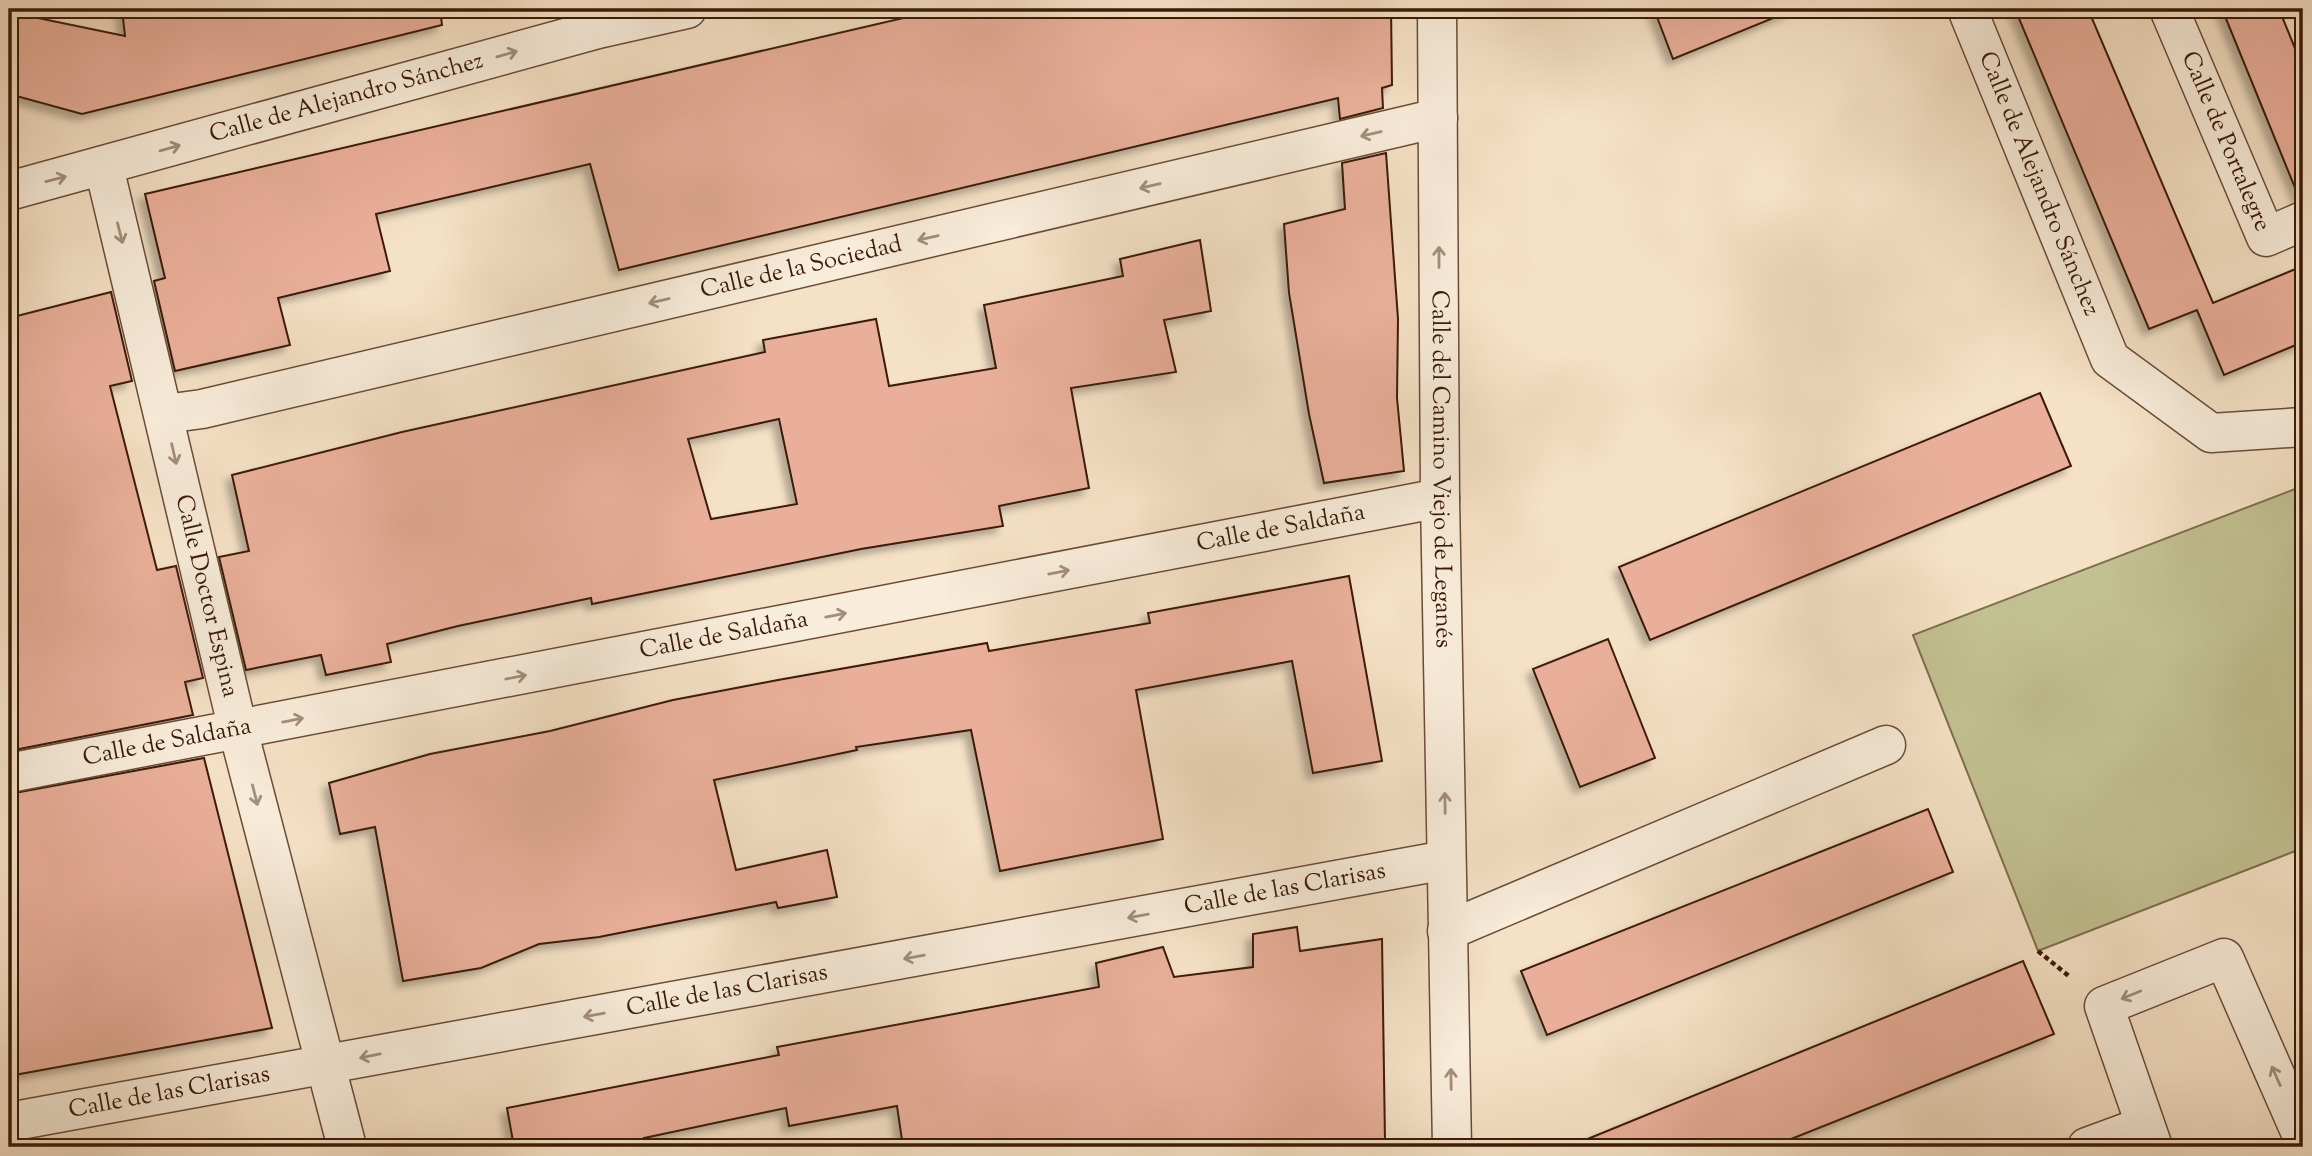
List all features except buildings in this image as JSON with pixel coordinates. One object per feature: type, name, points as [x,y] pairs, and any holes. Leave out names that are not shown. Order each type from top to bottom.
[{"type":"street","name":"Calle de Alejandro Sánchez","points":[[9,191],[104,167],[602,19],[687,9]]},
{"type":"street","name":"Calle del Camino Viejo de Leganés","points":[[1437,9],[1440,498],[1452,1147]]},
{"type":"street","name":"Calle de Alejandro Sánchez","points":[[1967,9],[2110,359],[2211,433],[2303,428]]},
{"type":"street","name":"Calle de Portalegre","points":[[2169,9],[2266,237],[2303,221]]},
{"type":"street","name":"Calle de la Sociedad","points":[[165,414],[216,405],[1438,118]]},
{"type":"street","name":"Calle Doctor Espina","points":[[104,167],[165,414],[238,730],[347,1147]]},
{"type":"street","name":"Calle de Saldaña","points":[[9,773],[1440,498]]},
{"type":"street","points":[[1447,931],[1886,745]]},
{"type":"street","name":"Calle de las Clarisas","points":[[9,1122],[1446,860]]},
{"type":"street","points":[[2087,1147],[2148,1136],[2104,1006],[2224,958],[2303,1138],[2282,1147]]},
{"type":"shaded area","points":[[2303,486],[2303,848],[2038,951],[1913,635]]}]
